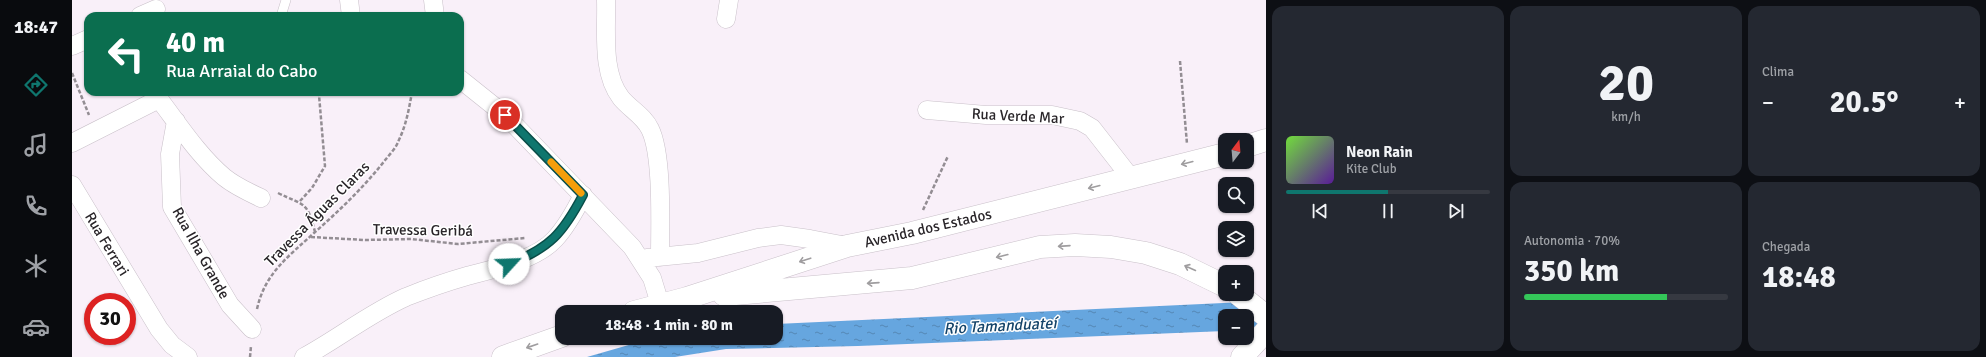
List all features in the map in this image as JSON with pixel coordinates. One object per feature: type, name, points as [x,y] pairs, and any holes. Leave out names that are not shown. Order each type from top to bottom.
[{"type":"highway","points":[[1254,144],[1266,140]]},
{"type":"highway","name":"Avenida dos Estados","points":[[657,305],[687,298],[847,246],[912,233],[1218,156]]},
{"type":"highway","points":[[687,298],[881,282],[912,278],[1040,247],[1076,245],[1111,247],[1146,253],[1180,264],[1218,283]]},
{"type":"highway","points":[[1247,301],[1266,316]]},
{"type":"highway","points":[[1242,357],[1266,331]]},
{"type":"highway","points":[[503,357],[555,338]]},
{"type":"street","points":[[349,0],[350,12]]},
{"type":"street","points":[[433,0],[434,12]]},
{"type":"street","points":[[606,0],[608,67],[613,85],[622,98],[641,117],[650,129],[655,144],[660,202],[660,257]]},
{"type":"street","points":[[726,19],[728,0]]},
{"type":"street","points":[[72,46],[84,41]]},
{"type":"street","points":[[464,82],[505,115],[583,195],[641,259],[652,278],[660,304]]},
{"type":"street","points":[[72,143],[159,96],[176,121],[205,158],[224,177],[238,187],[269,195]]},
{"type":"street","name":"Rua Verde Mar","points":[[927,110],[986,115],[1052,114],[1080,121],[1092,128],[1131,178]]},
{"type":"street","name":"Rua Ilha Grande","points":[[176,121],[170,154],[172,206],[230,305],[252,329]]},
{"type":"street","name":"Rua Ferrari","points":[[72,185],[159,329],[172,345],[188,357]]},
{"type":"street","points":[[304,357],[380,310],[405,298],[437,285],[501,268],[545,246],[554,240],[564,227],[583,195]]},
{"type":"street","points":[[641,259],[698,253],[758,238],[781,235],[847,246]]},
{"type":"lane","points":[[282,12],[286,0]]},
{"type":"path","points":[[1180,61],[1189,163]]},
{"type":"path","points":[[72,72],[95,131]]},
{"type":"path","points":[[300,201],[312,188],[325,166],[319,96]]},
{"type":"path","name":"Travessa Águas Claras","points":[[250,357],[252,329],[259,300],[271,275],[285,258],[310,237],[370,180],[398,143],[408,116],[411,96]]},
{"type":"path","points":[[912,233],[948,156]]},
{"type":"path","points":[[269,195],[300,201],[310,213],[315,232]]},
{"type":"path","name":"Travessa Geribá","points":[[310,237],[365,240],[411,239],[458,244],[530,237]]},
{"type":"water","name":"Rio Tamanduateí","points":[[1266,301],[1266,330],[1254,331],[1254,309],[1218,309],[1218,331],[858,346],[726,349],[675,357],[587,357],[629,345],[783,345],[783,324]]},
{"type":"slow traffic","points":[[551,162],[581,193]]},
{"type":"route","points":[[505,115],[583,195],[575,211],[554,240],[518,261],[509,264]]}]
